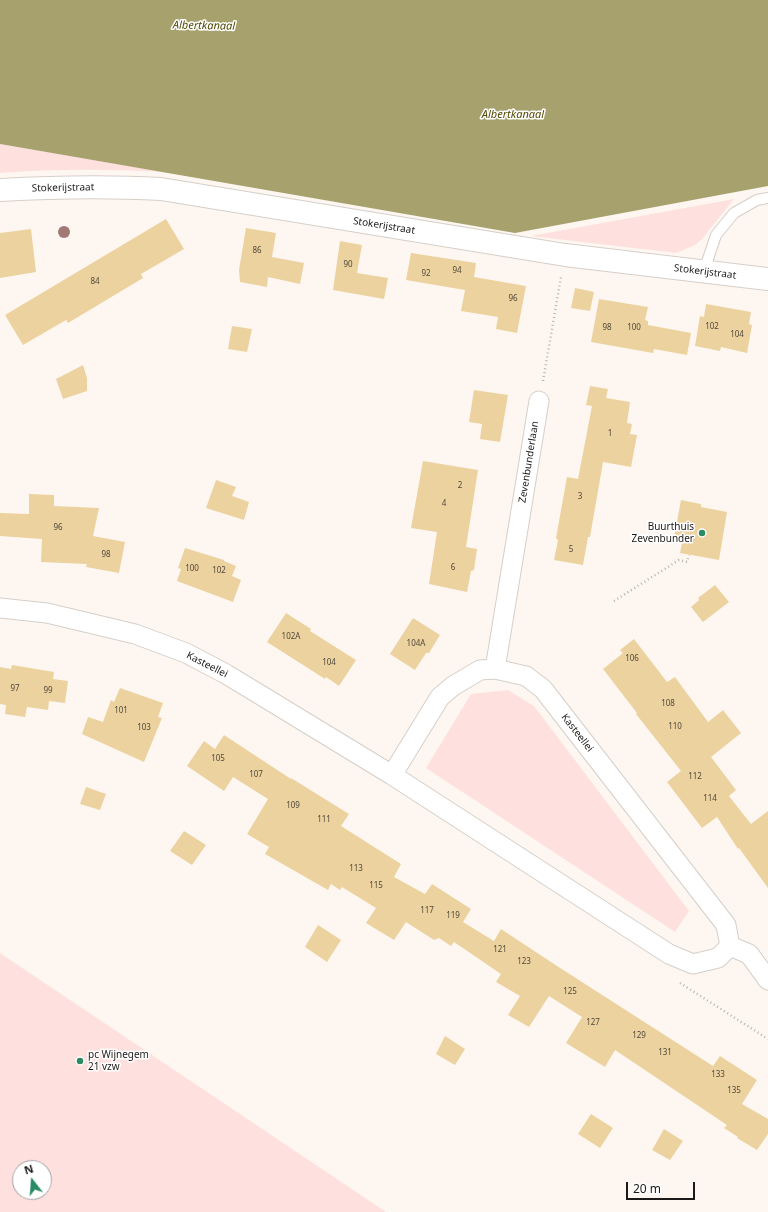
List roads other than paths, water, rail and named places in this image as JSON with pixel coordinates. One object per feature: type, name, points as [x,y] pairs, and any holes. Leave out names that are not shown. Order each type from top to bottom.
[{"type":"street","name":"Stokerijstraat","points":[[0,190],[81,187],[161,189],[565,255],[768,280]]},
{"type":"street","name":"Zevenbunderlaan","points":[[495,669],[539,401]]},
{"type":"street","name":"Kasteellei","points":[[0,608],[47,613],[128,632],[186,653],[226,674],[392,775],[668,954],[692,964],[718,958],[730,946],[726,925],[543,689],[526,676],[495,669],[480,670],[453,686],[440,697],[392,775]]},
{"type":"street","points":[[730,946],[749,954],[768,980]]},
{"type":"lane","points":[[704,271],[716,235],[734,213],[757,200],[768,198]]},
{"type":"water","name":"Albertkanaal","points":[[0,0],[768,0],[768,186],[515,233],[0,144]]},
{"type":"place","name":"Buurthuis Zevenbunder","points":[[702,533]]},
{"type":"place","name":"pc Wijnegem 21 vzw","points":[[80,1061]]}]
